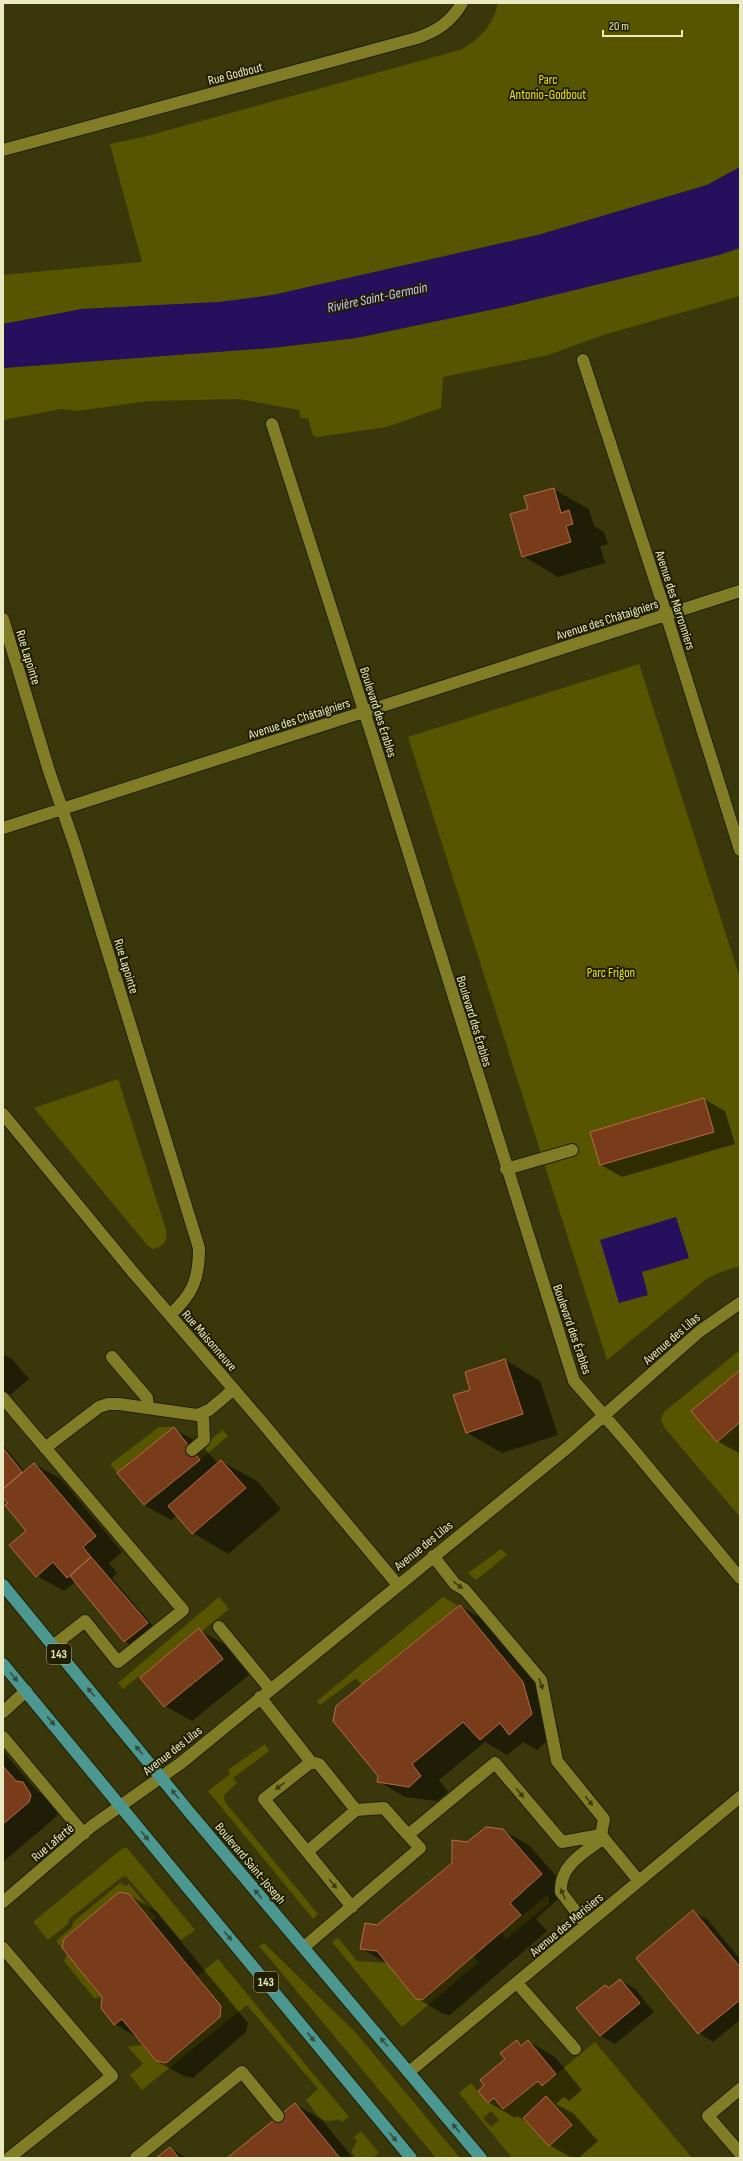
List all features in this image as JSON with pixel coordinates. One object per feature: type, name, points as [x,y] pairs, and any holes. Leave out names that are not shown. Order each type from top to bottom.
[{"type":"main road","name":"Boulevard Saint-Joseph","points":[[3,1585],[481,2158]]},
{"type":"main road","name":"143","points":[[3,1664],[411,2158]]},
{"type":"street","name":"Rue Godbout","points":[[3,150],[417,38],[433,32],[445,25],[462,3]]},
{"type":"street","name":"Avenue des Marronniers","points":[[582,360],[666,614],[740,850]]},
{"type":"street","name":"Boulevard des Érables","points":[[272,424],[574,1381],[740,1578]]},
{"type":"street","name":"Avenue des Châtaigniers","points":[[3,828],[63,810],[740,591]]},
{"type":"street","name":"Rue Lapointe","points":[[3,619],[49,771],[63,810],[199,1248],[197,1278],[191,1293],[170,1315]]},
{"type":"street","name":"Rue Maisonneuve","points":[[3,1114],[170,1315],[398,1584]]},
{"type":"street","points":[[506,1169],[572,1150]]},
{"type":"street","name":"Avenue des Lilas","points":[[120,1806],[162,1777],[604,1416],[700,1331],[740,1303]]},
{"type":"street","points":[[112,1357],[146,1398],[148,1408]]},
{"type":"street","points":[[45,1448],[99,1407],[108,1404],[119,1404],[197,1415],[203,1414],[234,1389]]},
{"type":"street","points":[[3,1398],[182,1610],[118,1662],[85,1621],[53,1646]]},
{"type":"street","points":[[192,1450],[204,1440],[203,1414]]},
{"type":"street","points":[[433,1556],[455,1584],[464,1590],[541,1680],[557,1761],[604,1819],[602,1836],[568,1865],[562,1877],[561,1892],[586,1925]]},
{"type":"street","points":[[219,1627],[270,1689]]},
{"type":"street","points":[[3,1712],[26,1691]]},
{"type":"street","points":[[260,1697],[311,1762],[319,1764],[356,1810]]},
{"type":"street","points":[[4,1740],[84,1834]]},
{"type":"street","points":[[311,1762],[264,1799],[352,1907]]},
{"type":"street","points":[[408,1835],[495,1763],[562,1842],[602,1836]]},
{"type":"street","name":"Avenue des Merisiers","points":[[409,2072],[740,1797]]},
{"type":"street","name":"Rue Laferté","points":[[3,1902],[120,1806]]},
{"type":"street","points":[[304,1947],[420,1848],[384,1808],[356,1810],[307,1852]]},
{"type":"street","points":[[602,1836],[639,1881]]},
{"type":"street","points":[[3,1948],[112,2076],[9,2158]]},
{"type":"street","points":[[517,1983],[575,2050]]},
{"type":"street","points":[[136,2158],[242,2072],[278,2116]]},
{"type":"street","points":[[740,2089],[708,2116],[740,2153]]},
{"type":"green space","name":"Parc Antonio-Godbout","points":[[498,3],[736,3],[740,10],[740,167],[707,185],[538,235],[273,295],[219,302],[82,309],[3,324],[3,275],[142,262],[110,144],[147,136],[460,50],[474,41],[485,31],[493,18]]},
{"type":"green space","points":[[740,248],[740,296],[603,335],[548,355],[443,377],[441,408],[387,427],[317,437],[313,435],[308,418],[301,418],[299,410],[239,399],[149,401],[77,411],[61,409],[3,420],[3,368],[271,348],[356,338],[509,306]]},
{"type":"green space","name":"Parc Frigon","points":[[639,664],[740,978],[740,1266],[718,1273],[705,1280],[607,1360],[408,737]]},
{"type":"green space","points":[[118,1079],[166,1230],[166,1240],[162,1245],[153,1249],[147,1245],[34,1108]]},
{"type":"green space","points":[[740,1350],[740,1517],[664,1427],[661,1419],[664,1412]]},
{"type":"green space","points":[[159,1427],[174,1427],[117,1473],[110,1464]]},
{"type":"green space","points":[[223,1430],[228,1436],[200,1460],[195,1452]]},
{"type":"green space","points":[[501,1549],[507,1555],[476,1580],[468,1573]]},
{"type":"green space","points":[[219,1597],[229,1609],[201,1632],[198,1629],[140,1678],[138,1677],[123,1689],[118,1683]]},
{"type":"green space","points":[[443,1597],[458,1606],[362,1685],[356,1678],[320,1705],[317,1701]]},
{"type":"green space","points":[[265,1744],[269,1751],[233,1778],[237,1783],[224,1795],[225,1802],[318,1914],[313,1919],[208,1791],[230,1774],[228,1770]]},
{"type":"green space","points":[[123,1848],[127,1848],[195,1930],[181,1940],[126,1876],[122,1877],[69,1919],[68,1924],[48,1940],[33,1922]]},
{"type":"green space","points":[[120,1883],[126,1886],[129,1884],[157,1918],[152,1921],[129,1894],[119,1892],[64,1939],[62,1948],[56,1941],[72,1927],[73,1922]]},
{"type":"green space","points":[[548,1895],[549,1904],[506,1939],[501,1932]]},
{"type":"green space","points":[[338,1938],[357,1961],[387,1963],[416,1999],[422,2000],[473,1956],[479,1962],[402,2027],[332,1942]]},
{"type":"green space","points":[[264,1943],[356,2033],[460,2158],[436,2158],[259,1946]]},
{"type":"green space","points":[[67,1954],[102,1997],[94,1998],[64,1961]]},
{"type":"green space","points":[[218,1959],[349,2117],[342,2122],[338,2119],[327,2121],[316,2114],[306,2100],[318,2089],[247,2005],[142,2090],[130,2075],[143,2064],[128,2047],[142,2045],[155,2061],[166,2063],[220,2017],[221,2006],[197,1976]]},
{"type":"green space","points":[[595,2042],[692,2158],[512,2158],[459,2093],[471,2083],[488,2103],[494,2098],[504,2109],[538,2081],[542,2086]],"holes":[[[491,2111],[499,2120],[491,2127],[483,2118]]]},
{"type":"green space","points":[[361,2131],[379,2153],[372,2158],[356,2158],[351,2152],[357,2141],[354,2137]]},
{"type":"water","name":"Rivière Saint-Germain","points":[[740,167],[740,248],[719,255],[509,306],[356,338],[271,348],[3,368],[3,324],[82,309],[219,302],[273,295],[538,235],[707,185]]},
{"type":"water","points":[[676,1217],[689,1258],[642,1272],[648,1295],[619,1303],[600,1240]]},
{"type":"building","points":[[554,488],[561,513],[569,510],[573,524],[566,526],[571,542],[522,557],[510,514],[528,509],[524,496]]},
{"type":"building","points":[[704,1098],[714,1132],[600,1165],[590,1132]]},
{"type":"building","points":[[505,1359],[523,1414],[466,1433],[453,1395],[470,1390],[465,1372]]},
{"type":"building","points":[[740,1370],[740,1422],[717,1442],[691,1411]]},
{"type":"building","points":[[174,1427],[200,1460],[144,1505],[117,1473]]},
{"type":"building","points":[[3,1448],[22,1472],[3,1489]]},
{"type":"building","points":[[221,1460],[246,1488],[192,1534],[168,1506]]},
{"type":"building","points":[[34,1463],[96,1536],[83,1547],[91,1557],[67,1578],[53,1562],[36,1577],[9,1545],[26,1531],[5,1505],[8,1503],[3,1498],[3,1489]]},
{"type":"building","points":[[91,1557],[148,1623],[124,1642],[70,1576]]},
{"type":"building","points":[[460,1605],[523,1682],[532,1714],[509,1735],[500,1723],[480,1740],[463,1722],[412,1764],[421,1776],[409,1787],[377,1782],[378,1776],[333,1721],[336,1706]]},
{"type":"building","points":[[199,1628],[223,1659],[164,1707],[140,1678]]},
{"type":"building","points":[[3,1766],[16,1781],[23,1782],[31,1795],[29,1802],[3,1824]]},
{"type":"building","points":[[486,1827],[503,1829],[542,1874],[510,1903],[521,1915],[422,2000],[416,1999],[377,1951],[360,1949],[365,1923],[377,1925],[452,1863],[452,1840],[467,1842]]},
{"type":"building","points":[[119,1892],[129,1894],[221,2006],[220,2017],[166,2063],[156,2061],[122,2019],[114,2025],[101,2008],[102,1997],[62,1948],[64,1939]]},
{"type":"building","points":[[693,1910],[740,1967],[740,2000],[698,2034],[636,1958]]},
{"type":"building","points":[[620,1979],[640,2003],[600,2036],[576,2008],[605,1985],[609,1988]]},
{"type":"building","points":[[517,2040],[521,2046],[528,2040],[556,2074],[542,2086],[538,2081],[503,2109],[494,2098],[488,2103],[478,2091],[484,2085],[480,2080],[505,2059],[500,2053]]},
{"type":"building","points":[[546,2096],[572,2125],[549,2146],[523,2118]]},
{"type":"building","points":[[295,2103],[340,2158],[227,2158]]},
{"type":"building","points":[[170,2147],[179,2158],[156,2158]]}]
